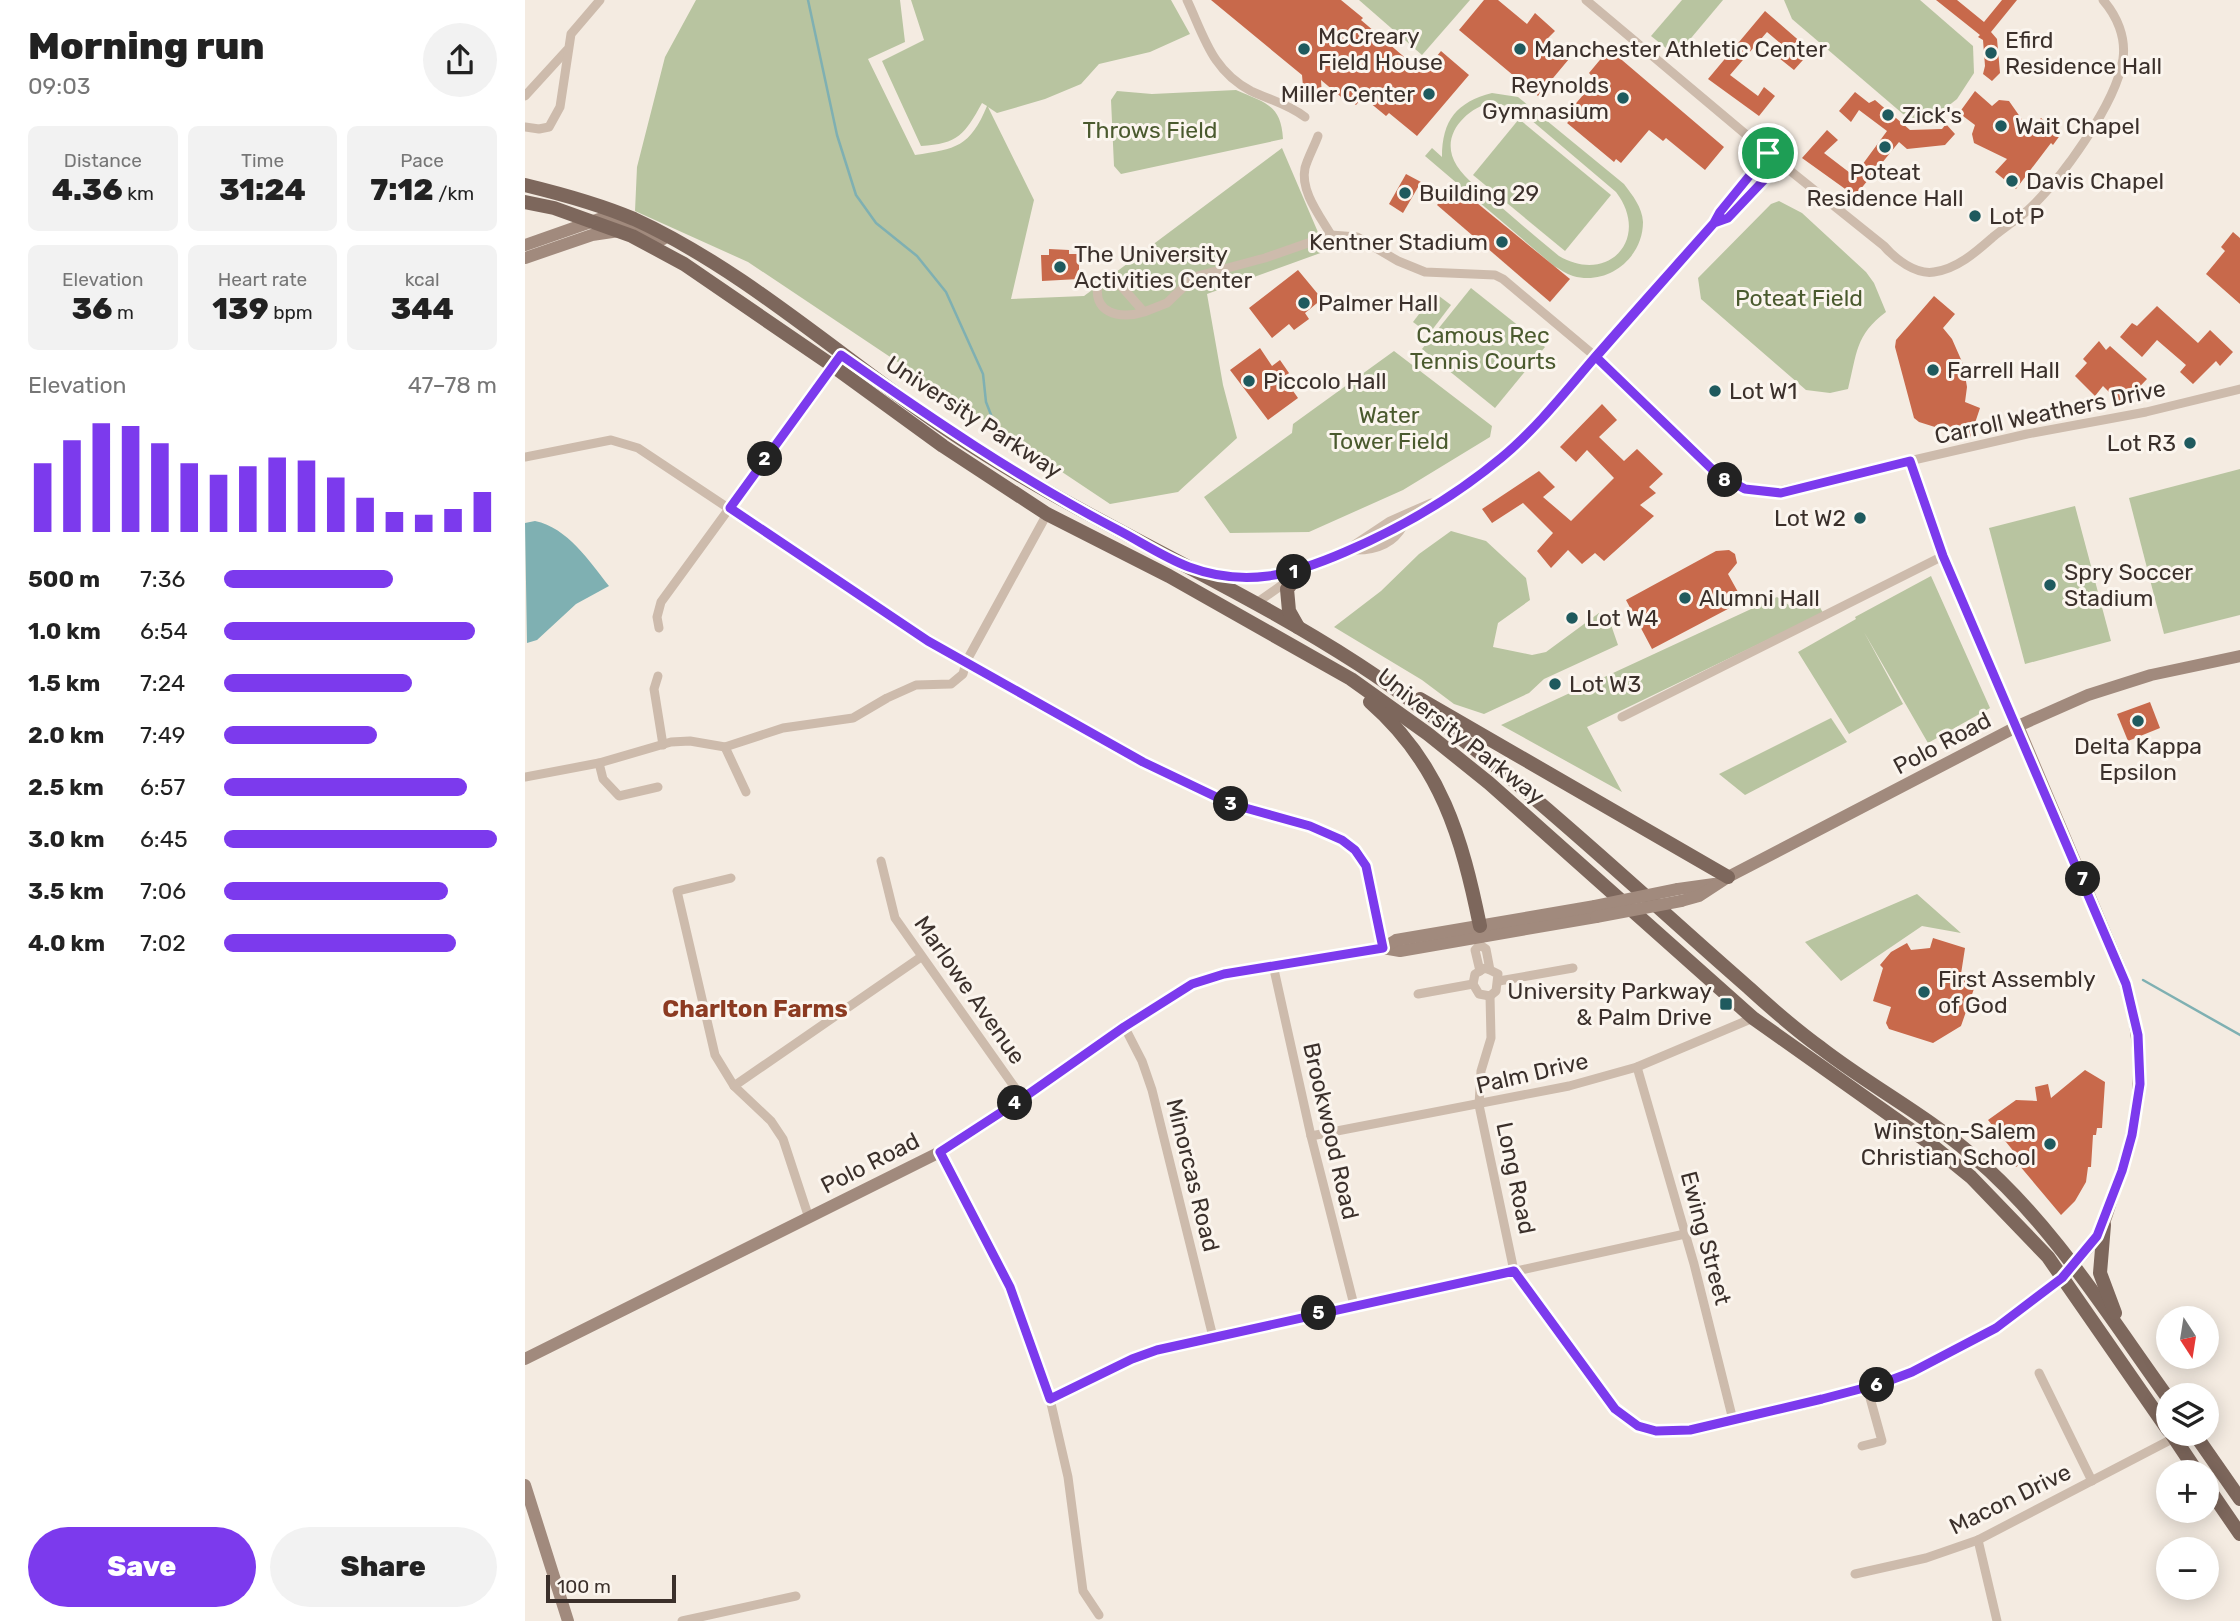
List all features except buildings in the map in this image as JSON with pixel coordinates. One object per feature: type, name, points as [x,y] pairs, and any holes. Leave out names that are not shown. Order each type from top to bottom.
[{"type":"main road","name":"University Parkway","points":[[525,185],[606,208],[674,240],[724,270],[943,446],[1047,514],[1200,594],[1351,679],[1428,734],[1489,783],[1753,1018],[1928,1142],[1971,1177],[2049,1257],[2156,1413]]},
{"type":"main road","name":"University Parkway","points":[[525,202],[620,231],[684,264],[1048,493],[1188,567],[1362,666],[1508,778],[1823,1050],[1921,1115],[1971,1154],[2028,1211],[2070,1262],[2157,1383]]},
{"type":"main road","points":[[525,245],[609,218],[656,238],[674,240]]},
{"type":"main road","points":[[525,258],[592,235],[620,231]]},
{"type":"main road","points":[[1301,571],[1290,583],[1287,600],[1294,622],[1301,631]]},
{"type":"main road","points":[[1200,594],[1211,591],[1242,608],[1255,604]]},
{"type":"main road","name":"Polo Road","points":[[1479,936],[1680,895],[1721,880],[1795,844],[2018,726],[2088,695],[2151,675],[2240,656]]},
{"type":"main road","points":[[1317,660],[1379,710],[1426,768],[1440,792],[1460,839],[1479,936]]},
{"type":"main road","points":[[1362,666],[1721,880]]},
{"type":"main road","points":[[2018,726],[2120,968],[2137,1027],[2140,1056],[2136,1118],[2103,1225],[2100,1272],[2122,1334]]},
{"type":"main road","name":"Polo Road","points":[[525,1360],[940,1152],[1192,984],[1224,974],[1383,948],[1396,940],[1497,935],[1595,911]]},
{"type":"main road","points":[[2062,1278],[2110,1204]]},
{"type":"main road","points":[[2070,1262],[2103,1225]]},
{"type":"main road","points":[[2203,1446],[2240,1499]]},
{"type":"main road","points":[[525,1485],[568,1621]]},
{"type":"main road","points":[[2219,1503],[2240,1534]]},
{"type":"street","points":[[525,127],[549,127],[560,107],[571,34],[600,0]]},
{"type":"street","points":[[1187,0],[1206,46],[1228,74],[1251,90],[1286,104],[1305,117]]},
{"type":"street","points":[[1586,0],[1780,163],[1907,265],[1932,273],[1955,266],[2037,201],[2078,150],[2120,72],[2123,53],[2116,18],[2103,0]]},
{"type":"street","points":[[525,96],[568,48]]},
{"type":"street","points":[[1318,136],[1304,170],[1304,179],[1311,200],[1331,234]]},
{"type":"street","points":[[1255,604],[1301,571],[1351,550],[1429,510],[1500,458],[1566,391],[1714,223],[1768,153]]},
{"type":"street","points":[[1714,223],[1728,218],[1780,163]]},
{"type":"street","points":[[1144,312],[1114,278],[1099,281],[1098,296],[1107,310],[1125,317],[1144,312],[1167,303],[1194,277],[1265,258],[1331,234],[1357,237],[1398,261],[1425,272],[1480,273],[1499,277],[1596,357]]},
{"type":"street","name":"Carroll Weathers Drive","points":[[1596,357],[1717,474],[1745,489],[1781,493],[2027,434],[2146,412],[2240,389]]},
{"type":"street","points":[[659,628],[657,617],[661,602],[837,360]]},
{"type":"street","points":[[525,457],[585,444],[619,441],[659,460],[928,641],[1143,762],[1213,796],[1321,830],[1342,840],[1355,850],[1366,866],[1383,948]]},
{"type":"street","points":[[1910,461],[1943,556],[2018,726]]},
{"type":"street","points":[[1351,550],[1373,531],[1439,501]]},
{"type":"street","points":[[525,777],[599,764],[663,745],[690,741],[725,747],[783,728],[853,718],[916,685],[951,684],[963,674],[966,662],[1047,514]]},
{"type":"street","points":[[1622,717],[1943,556]]},
{"type":"street","points":[[1188,567],[1240,577],[1264,577],[1301,571]]},
{"type":"street","points":[[658,676],[654,689],[663,745]]},
{"type":"street","points":[[725,747],[746,792]]},
{"type":"street","points":[[599,764],[603,779],[619,796],[658,787]]},
{"type":"street","name":"Marlowe Avenue","points":[[881,861],[895,918],[1023,1098]]},
{"type":"street","points":[[731,878],[677,891],[715,1055],[734,1086],[771,1121],[783,1139],[809,1218]]},
{"type":"street","points":[[1479,936],[1486,949],[1485,970]]},
{"type":"street","points":[[734,1086],[921,957]]},
{"type":"street","name":"Brookwood Road","points":[[1273,965],[1311,1136],[1354,1306]]},
{"type":"street","points":[[1499,981],[1573,968]]},
{"type":"street","points":[[1485,970],[1498,975],[1499,981],[1496,991],[1490,996],[1479,994],[1473,984],[1475,974],[1485,970]]},
{"type":"street","points":[[1417,994],[1473,984]]},
{"type":"street","name":"Long Road","points":[[1490,996],[1491,1038],[1481,1072],[1479,1105],[1514,1271],[1615,1409],[1638,1426],[1656,1431],[1690,1430],[1867,1387],[1912,1372],[1958,1351],[1996,1328],[2062,1278]]},
{"type":"street","name":"Palm Drive","points":[[1311,1136],[1569,1086],[1637,1067],[1753,1018]]},
{"type":"street","name":"Minorcas Road","points":[[1124,1027],[1142,1061],[1151,1090],[1213,1337]]},
{"type":"street","name":"Ewing Street","points":[[1637,1067],[1685,1234],[1733,1420]]},
{"type":"street","points":[[940,1152],[1010,1287],[1050,1399],[1068,1477],[1083,1591],[1099,1615]]},
{"type":"street","points":[[1050,1399],[1132,1359],[1213,1337],[1685,1234]]},
{"type":"street","points":[[2039,1373],[2092,1481]]},
{"type":"street","points":[[1862,1446],[1882,1441],[1867,1387]]},
{"type":"street","name":"Macon Drive","points":[[1855,1574],[1926,1558],[1978,1540],[2092,1481],[2156,1443]]},
{"type":"street","points":[[1978,1540],[1997,1621]]},
{"type":"street","points":[[682,1621],[796,1596]]},
{"type":"green space","points":[[696,0],[900,0],[905,42],[868,59],[915,155],[941,151],[960,144],[974,130],[987,106],[982,103],[971,123],[952,140],[921,146],[882,61],[924,40],[911,0],[1171,0],[1190,34],[1150,52],[1099,64],[1081,84],[1045,99],[997,113],[988,107],[1034,200],[1011,299],[1084,296],[1282,148],[1326,251],[1207,294],[1223,385],[1237,438],[1178,492],[1110,504],[748,262],[635,211],[637,167],[665,57]]},
{"type":"green space","points":[[1359,0],[1470,0],[1422,55]]},
{"type":"green space","points":[[1682,0],[1723,0],[1676,56],[1651,36]]},
{"type":"green space","points":[[1784,0],[1920,0],[1973,46],[1974,73],[1957,99],[1938,114],[1918,120],[1903,114],[1792,19]]},
{"type":"green space","name":"Throws Field","points":[[1236,90],[1270,106],[1279,118],[1283,139],[1121,174],[1114,166],[1111,100],[1117,91],[1152,94]]},
{"type":"green space","points":[[1492,93],[1518,97],[1624,184],[1639,207],[1643,222],[1637,247],[1621,266],[1599,277],[1586,278],[1565,273],[1425,156],[1432,148],[1442,157],[1445,133],[1454,114],[1480,97]],"holes":[[[1492,102],[1524,114],[1616,192],[1626,209],[1629,225],[1627,240],[1619,252],[1608,261],[1594,265],[1577,263],[1559,256],[1474,184],[1457,166],[1451,145],[1457,126],[1464,118],[1472,111]]]},
{"type":"green space","points":[[1519,119],[1611,195],[1565,251],[1473,175]]},
{"type":"green space","name":"Poteat Field","points":[[1779,201],[1802,213],[1866,272],[1874,283],[1886,312],[1863,337],[1848,389],[1830,393],[1806,390],[1701,299],[1698,278],[1771,204]]},
{"type":"green space","name":"Camous Rec Tennis Courts","points":[[1471,288],[1545,347],[1495,408],[1422,349]]},
{"type":"green space","points":[[1435,293],[1451,305],[1429,334],[1413,322]]},
{"type":"green space","name":"Water Tower Field","points":[[1394,351],[1492,426],[1490,437],[1403,490],[1309,532],[1230,533],[1204,497],[1292,433],[1293,424]]},
{"type":"green space","points":[[2240,469],[2240,615],[2164,634],[2129,498]]},
{"type":"green space","name":"Spry Soccer Stadium","points":[[2075,506],[2111,641],[2025,664],[1989,528]]},
{"type":"green space","points":[[1451,531],[1486,541],[1526,578],[1530,600],[1498,623],[1493,647],[1532,655],[1546,652],[1599,613],[1609,619],[1618,645],[1544,679],[1529,693],[1484,714],[1454,704],[1422,680],[1334,627],[1381,591],[1419,554]]},
{"type":"green space","points":[[1931,576],[1990,708],[1928,743],[1864,632],[1903,704],[1849,734],[1798,652],[1856,619],[1855,617]]},
{"type":"green space","points":[[1814,596],[1823,613],[1587,727],[1622,792],[1501,725],[1777,597],[1792,607]]},
{"type":"green space","points":[[1831,718],[1847,742],[1745,795],[1719,774]]},
{"type":"green space","points":[[1917,894],[1961,933],[1922,926],[1841,981],[1805,942]]},
{"type":"water","points":[[535,521],[568,538],[609,586],[576,604],[537,640],[527,643],[525,523]]},
{"type":"waterway","points":[[808,0],[837,135],[856,195],[876,223],[917,256],[946,292],[983,374],[986,402],[995,425]]},
{"type":"waterway","points":[[2143,980],[2240,1035]]},
{"type":"place","name":"McCreary Field House","points":[[1304,49]]},
{"type":"place","name":"Manchester Athletic Center","points":[[1520,49]]},
{"type":"place","name":"Efird Residence Hall","points":[[1991,53]]},
{"type":"place","name":"Miller Center","points":[[1429,94]]},
{"type":"place","name":"Reynolds Gymnasium","points":[[1623,98]]},
{"type":"place","name":"Zick's","points":[[1888,115]]},
{"type":"place","name":"Wait Chapel","points":[[2001,126]]},
{"type":"place","name":"Poteat Residence Hall","points":[[1885,147]]},
{"type":"place","name":"Davis Chapel","points":[[2012,181]]},
{"type":"place","name":"Building 29","points":[[1405,193]]},
{"type":"place","name":"Lot P","points":[[1975,216]]},
{"type":"place","name":"Kentner Stadium","points":[[1502,242]]},
{"type":"place","name":"The University Activities Center","points":[[1060,267]]},
{"type":"place","name":"Palmer Hall","points":[[1304,303]]},
{"type":"place","name":"Farrell Hall","points":[[1933,370]]},
{"type":"place","name":"Piccolo Hall","points":[[1249,381]]},
{"type":"place","name":"Lot W1","points":[[1715,391]]},
{"type":"place","name":"Lot R3","points":[[2190,443]]},
{"type":"place","name":"Lot W2","points":[[1860,518]]},
{"type":"place","name":"Spry Soccer Stadium","points":[[2050,585]]},
{"type":"place","name":"Alumni Hall","points":[[1685,598]]},
{"type":"place","name":"Lot W4","points":[[1572,618]]},
{"type":"place","name":"Lot W3","points":[[1555,684]]},
{"type":"place","name":"Delta Kappa Epsilon","points":[[2138,721]]},
{"type":"place","name":"First Assembly of God","points":[[1924,992]]},
{"type":"place","name":"University Parkway & Palm Drive","points":[[1726,1004]]},
{"type":"place","name":"Winston-Salem Christian School","points":[[2050,1144]]},
{"type":"district","name":"Charlton Farms","points":[[755,1009]]},
{"type":"route","points":[[1768,153],[1714,223],[1658,286],[1596,357],[1566,391],[1500,458],[1429,510],[1379,537],[1301,571],[1264,577],[1240,577],[1188,567],[1048,493],[952,433],[841,355],[730,508],[928,641],[1143,762],[1213,796],[1231,804],[1332,834],[1355,850],[1366,866],[1383,948],[1224,974],[1192,984],[940,1152],[1010,1287],[1050,1399],[1132,1359],[1157,1350],[1514,1271],[1615,1409],[1638,1426],[1656,1431],[1690,1430],[1883,1383],[1958,1351],[2025,1308],[2062,1278],[2097,1236],[2122,1171],[2136,1118],[2140,1056],[2131,1002],[2104,928],[1943,556],[1910,461],[1781,493],[1745,489],[1717,474],[1596,357],[1714,223],[1728,218],[1780,163],[1768,153]]}]
